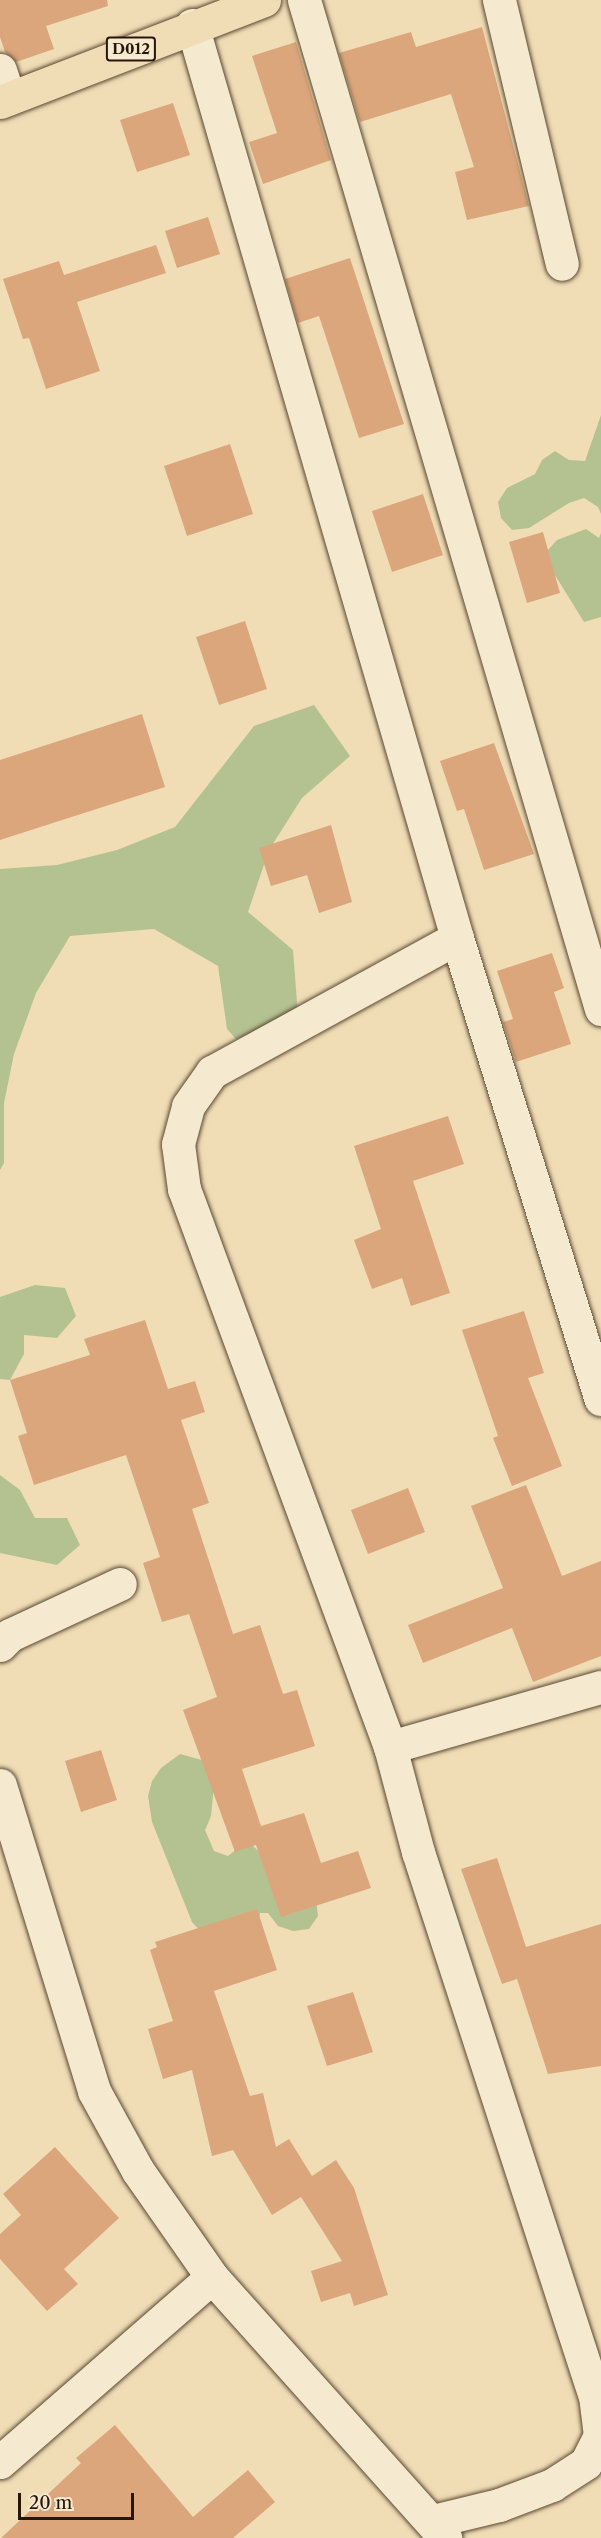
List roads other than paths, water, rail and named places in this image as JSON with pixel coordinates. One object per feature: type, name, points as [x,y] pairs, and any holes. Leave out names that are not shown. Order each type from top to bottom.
[{"type":"main road","name":"D012","points":[[3,90],[264,0]]},
{"type":"street","points":[[304,0],[601,1009]]},
{"type":"street","points":[[499,0],[562,264]]},
{"type":"street","points":[[192,25],[457,938],[601,1399]]},
{"type":"street","points":[[0,1785],[94,2091],[138,2171],[212,2277],[439,2529],[552,2485],[586,2463],[600,2436],[595,2397],[418,1852],[390,1747],[184,1189],[178,1144],[188,1106],[212,1072],[457,938]]},
{"type":"street","points":[[0,1646],[10,1635],[120,1584]]},
{"type":"street","points":[[390,1747],[601,1687]]},
{"type":"street","points":[[0,2462],[212,2277]]}]
